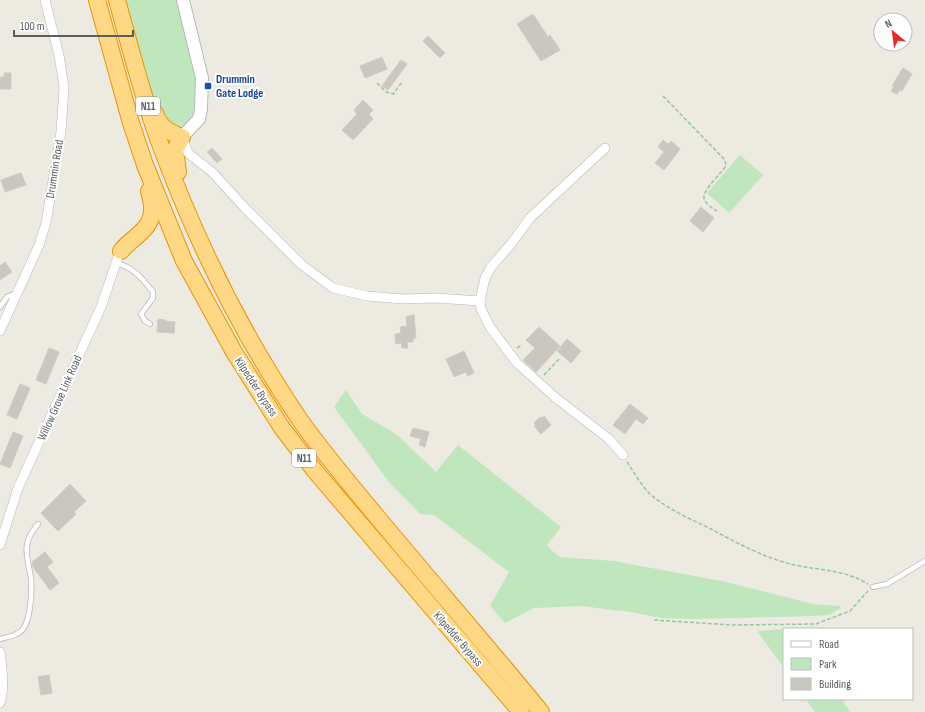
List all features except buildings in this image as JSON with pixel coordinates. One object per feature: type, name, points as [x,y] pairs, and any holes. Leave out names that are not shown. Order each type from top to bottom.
[{"type":"highway","name":"Kilpedder Bypass","points":[[97,0],[131,123],[145,165],[184,261],[234,352],[282,428],[340,502],[521,712]]},
{"type":"highway","name":"Kilpedder Bypass","points":[[117,0],[142,88],[159,140],[186,210],[216,276],[239,320],[302,423],[328,457],[541,712]]},
{"type":"highway","name":"N11","points":[[142,88],[151,100],[158,122],[170,133],[182,137],[175,150],[178,174],[186,197],[186,210]]},
{"type":"highway","name":"N11","points":[[119,257],[127,244],[143,231],[150,220],[152,210],[145,165]]},
{"type":"highway","name":"N11","points":[[426,602],[510,712]]},
{"type":"highway","name":"N11","points":[[499,660],[551,712]]},
{"type":"main road","points":[[182,137],[199,119],[201,109],[202,78],[183,0]]},
{"type":"street","name":"Drummin Road","points":[[0,331],[39,245],[46,223],[52,193],[64,104],[64,87],[59,55],[46,0]]},
{"type":"street","points":[[182,137],[188,153],[212,172],[246,209],[302,265],[333,288],[367,296],[403,299],[436,298],[480,301]]},
{"type":"street","points":[[605,148],[530,218],[511,244],[490,267],[485,278],[480,301],[481,308],[490,327],[523,369],[609,439],[623,454]]},
{"type":"street","name":"Willow Grove Link Road","points":[[0,545],[18,488],[101,307],[119,257]]},
{"type":"street","points":[[0,652],[2,697],[0,703]]},
{"type":"lane","points":[[119,257],[124,265],[134,271],[153,292],[153,298],[142,314],[145,321],[150,324]]},
{"type":"lane","points":[[0,307],[7,298],[18,292]]},
{"type":"lane","points":[[0,638],[16,635],[26,626],[28,620],[31,580],[27,560],[27,544],[33,530],[38,524]]},
{"type":"lane","points":[[873,587],[887,584],[925,561]]},
{"type":"path","points":[[377,83],[386,92],[393,94],[403,81]]},
{"type":"path","points":[[663,96],[725,160],[726,166],[704,194],[705,201],[708,205],[717,211]]},
{"type":"path","points":[[538,382],[559,359]]},
{"type":"path","points":[[623,454],[649,493],[669,507],[734,541],[777,560],[796,566],[830,570],[856,577],[873,587],[850,611],[816,624],[733,625],[654,620]]},
{"type":"green space","points":[[125,0],[180,0],[197,81],[196,106],[192,118],[183,126],[175,129],[159,117]]},
{"type":"green space","points":[[740,155],[763,175],[729,213],[707,193]]},
{"type":"green space","points":[[346,390],[362,414],[396,434],[436,472],[458,445],[561,527],[547,545],[560,557],[614,561],[726,582],[813,604],[840,606],[841,608],[829,615],[693,619],[661,618],[631,612],[581,606],[534,608],[505,623],[490,606],[509,572],[434,515],[420,514],[389,482],[334,407]]},
{"type":"green space","points":[[783,629],[783,667],[757,631]]},
{"type":"green space","points":[[807,700],[843,700],[850,712],[815,712]]},
{"type":"place","name":"Drummin Gate Lodge","points":[[208,86]]}]
